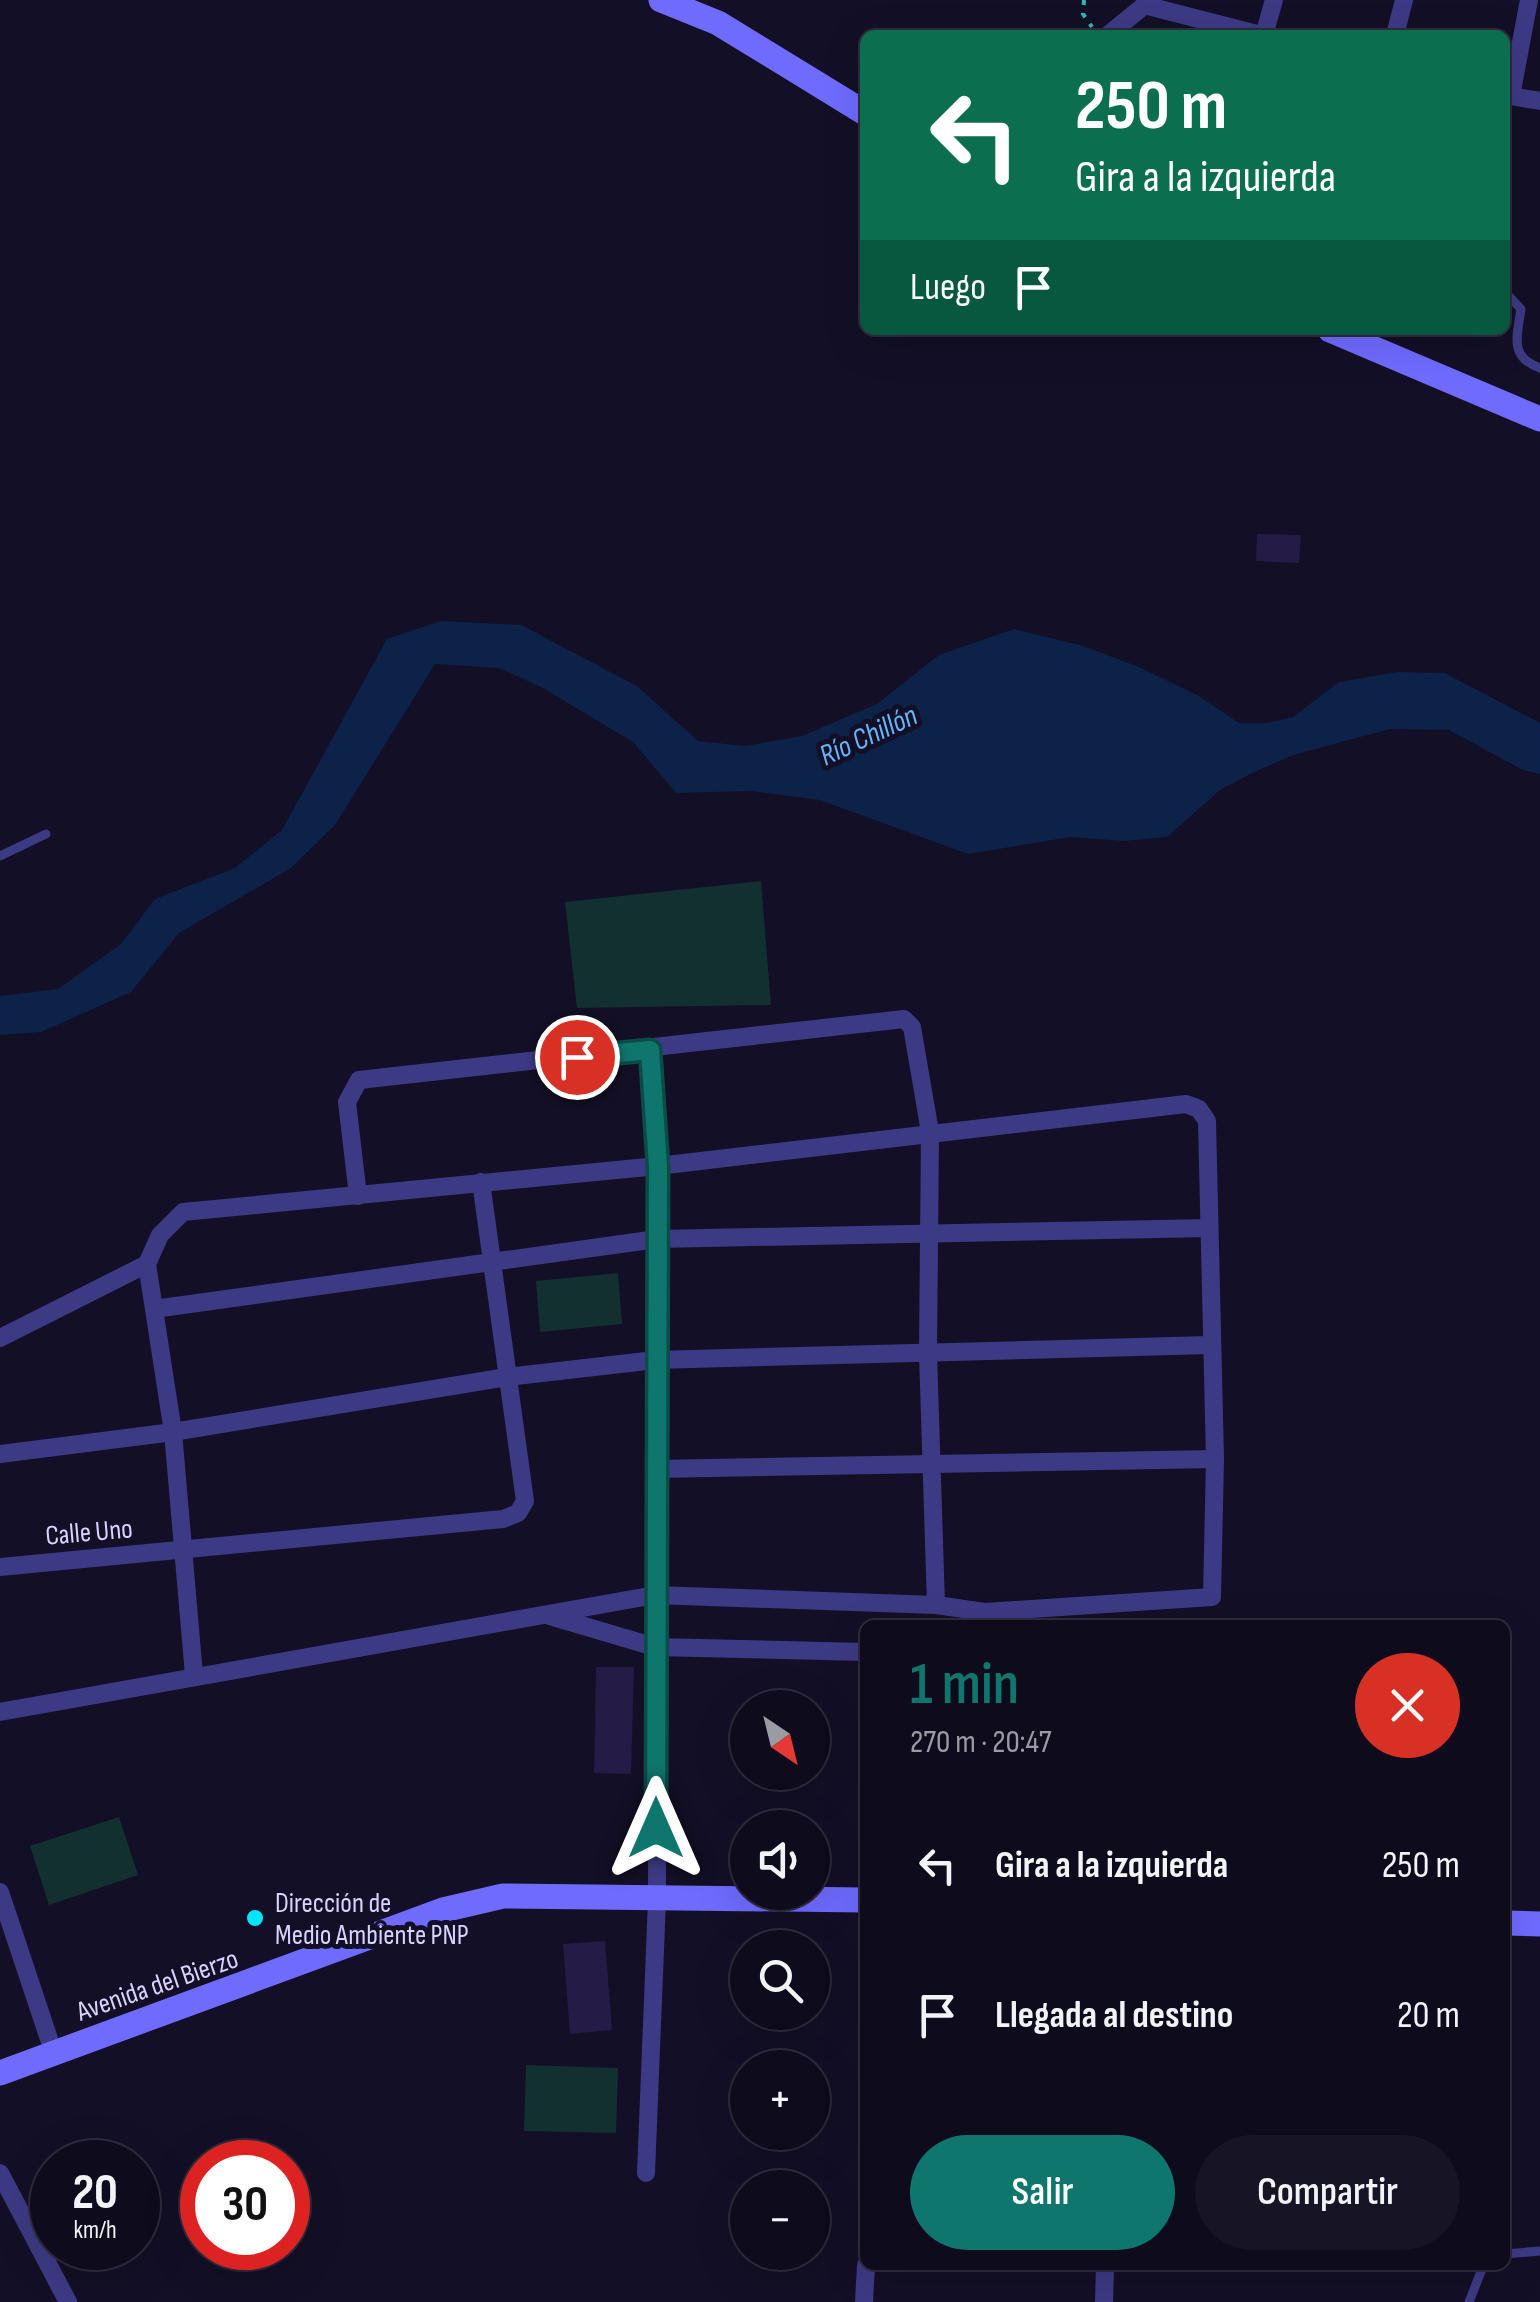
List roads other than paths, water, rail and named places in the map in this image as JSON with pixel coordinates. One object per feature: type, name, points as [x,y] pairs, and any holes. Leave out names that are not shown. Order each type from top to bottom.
[{"type":"street","points":[[661,0],[718,22],[860,110]]},
{"type":"street","points":[[1264,30],[1274,0]]},
{"type":"street","points":[[1396,30],[1404,0]]},
{"type":"street","points":[[1510,87],[1529,0]]},
{"type":"street","points":[[1113,30],[1131,12],[1150,3],[1244,30]]},
{"type":"street","points":[[1510,96],[1540,101]]},
{"type":"street","points":[[1342,335],[1540,420]]},
{"type":"street","points":[[358,1196],[347,1102],[358,1080],[904,1019],[912,1027],[930,1132],[928,1353],[936,1605]]},
{"type":"street","points":[[646,2173],[656,1900],[658,1166],[650,1050]]},
{"type":"street","points":[[0,1712],[655,1595],[936,1605],[991,1618],[1212,1597],[1215,1458],[1207,1121],[1199,1109],[1186,1104],[658,1166],[182,1212],[160,1235],[147,1264],[173,1432],[194,1675]]},
{"type":"street","points":[[480,1182],[507,1377]]},
{"type":"street","points":[[154,1309],[657,1239],[1208,1228]]},
{"type":"street","points":[[0,1338],[147,1264]]},
{"type":"street","points":[[0,1454],[173,1432],[507,1377],[655,1360],[1210,1345]]},
{"type":"street","name":"Calle Uno","points":[[0,1567],[503,1520],[518,1513],[525,1501],[507,1377]]},
{"type":"street","points":[[656,1468],[1215,1458]]},
{"type":"street","points":[[549,1616],[655,1647],[860,1652]]},
{"type":"street","points":[[0,1892],[53,2051]]},
{"type":"street","name":"Avenida del Bierzo","points":[[0,2073],[278,1974],[443,1910],[503,1896],[860,1900]]},
{"type":"street","points":[[1510,1923],[1540,1924]]},
{"type":"street","points":[[0,2173],[68,2302]]},
{"type":"street","points":[[864,2302],[866,2270]]},
{"type":"street","points":[[1104,2302],[1105,2270]]},
{"type":"lane","points":[[1510,297],[1521,309],[1515,349],[1523,362],[1540,368]]},
{"type":"lane","points":[[0,856],[46,834]]},
{"type":"lane","points":[[1510,2254],[1540,2251]]},
{"type":"lane","points":[[1469,2302],[1482,2270]]},
{"type":"water","name":"Río Chillón","points":[[441,621],[521,625],[637,686],[698,741],[745,746],[802,736],[877,704],[939,655],[1014,629],[1083,646],[1139,667],[1197,695],[1239,723],[1267,723],[1293,717],[1339,682],[1398,672],[1445,673],[1540,723],[1540,774],[1523,770],[1449,730],[1390,729],[1293,755],[1252,773],[1220,790],[1167,837],[1124,841],[1070,837],[968,854],[820,800],[750,791],[676,793],[633,742],[543,688],[499,668],[435,664],[335,825],[291,868],[179,933],[131,992],[41,1032],[0,1035],[0,996],[58,989],[121,944],[155,899],[235,868],[282,830],[387,639]]},
{"type":"place","name":"Dirección de Medio Ambiente PNP","points":[[255,1918]]}]
